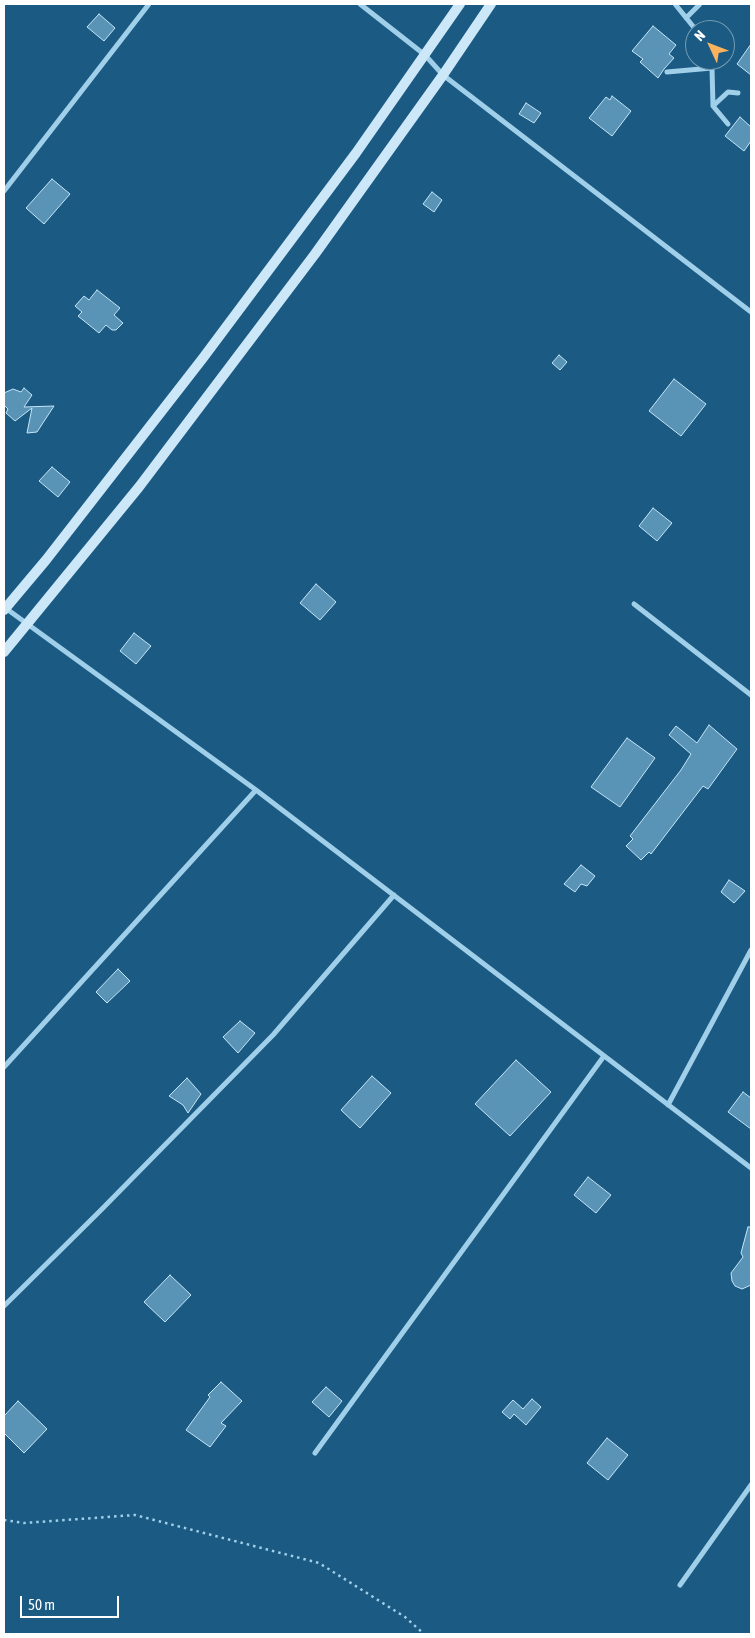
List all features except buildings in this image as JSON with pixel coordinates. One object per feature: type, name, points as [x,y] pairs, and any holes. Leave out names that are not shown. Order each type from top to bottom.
[{"type":"main road","points":[[4,608],[52,552],[203,358],[344,169],[460,4]]},
{"type":"main road","points":[[4,652],[139,487],[315,254],[443,75],[491,4]]},
{"type":"street","points":[[5,188],[148,4]]},
{"type":"street","points":[[360,4],[425,55],[443,75],[751,312]]},
{"type":"street","points":[[675,4],[686,18],[700,4]]},
{"type":"street","points":[[666,72],[689,70]]},
{"type":"street","points":[[712,70],[713,106],[728,124]]},
{"type":"street","points":[[713,106],[728,92],[738,93]]},
{"type":"street","points":[[634,604],[751,695]]},
{"type":"street","points":[[4,608],[256,790],[751,1168]]},
{"type":"street","points":[[4,1067],[256,790]]},
{"type":"street","points":[[4,1306],[273,1035],[394,896]]},
{"type":"street","points":[[668,1105],[751,950]]},
{"type":"street","points":[[315,1453],[604,1056]]},
{"type":"street","points":[[680,1585],[751,1485]]},
{"type":"path","points":[[4,1520],[24,1523],[135,1515],[319,1563],[405,1617],[424,1634]]}]
